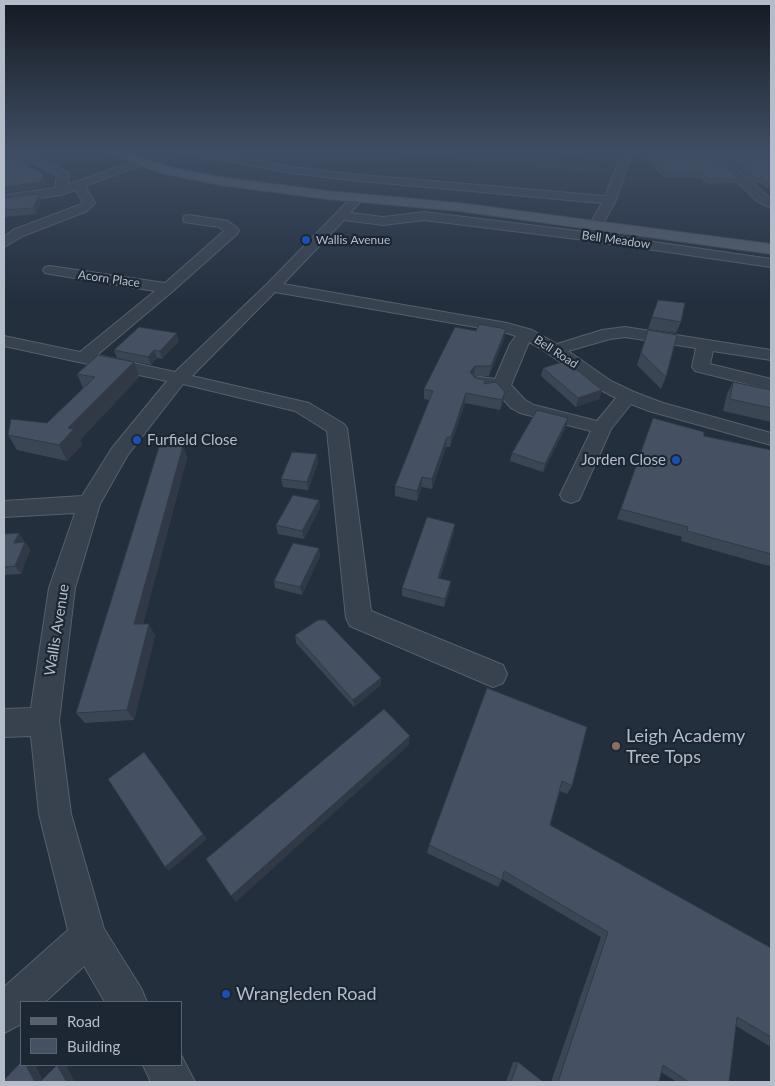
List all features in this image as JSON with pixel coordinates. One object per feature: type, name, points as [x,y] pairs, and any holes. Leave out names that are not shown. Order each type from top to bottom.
[{"type":"main road","points":[[388,201],[459,207],[596,224],[771,249]]},
{"type":"street","points":[[4,243],[18,233],[83,208],[89,203],[88,201]]},
{"type":"street","name":"Wallis Avenue","points":[[126,1001],[88,937],[55,814],[44,720],[62,588],[89,504],[119,453],[179,378],[272,287],[355,201]]},
{"type":"street","points":[[596,224],[600,214],[610,201]]},
{"type":"street","name":"Bell Meadow","points":[[341,216],[383,220],[424,216],[585,236],[771,263]]},
{"type":"street","name":"Acorn Place","points":[[84,357],[168,288],[232,231],[223,224],[194,224]]},
{"type":"street","name":"Acorn Place","points":[[50,270],[168,288]]},
{"type":"street","name":"Bell Road","points":[[272,287],[507,328],[526,334],[555,350],[605,385],[627,396],[656,407],[771,439]]},
{"type":"street","points":[[4,332],[84,357],[302,407],[337,428],[359,618],[493,674]]},
{"type":"street","points":[[555,350],[608,334],[625,332],[771,355]]},
{"type":"street","points":[[501,386],[518,344],[526,334]]},
{"type":"street","points":[[706,344],[701,367],[771,384]]},
{"type":"street","points":[[480,382],[501,386],[518,404],[527,409],[602,428]]},
{"type":"street","points":[[571,495],[602,428],[627,396]]},
{"type":"street","points":[[4,509],[89,504]]},
{"type":"street","points":[[4,722],[44,720]]},
{"type":"street","points":[[4,1012],[88,937]]},
{"type":"street","points":[[165,1066],[174,1082]]},
{"type":"building","points":[[4,201],[36,201],[33,208],[4,210]]},
{"type":"building","points":[[658,300],[685,303],[681,322],[652,317]]},
{"type":"building","points":[[479,324],[506,329],[491,366],[475,366],[470,372],[475,378],[485,380],[484,384],[496,382],[505,392],[502,400],[466,393],[451,437],[447,437],[432,479],[422,477],[417,491],[395,486],[433,391],[424,389],[455,327],[476,331]]},
{"type":"building","points":[[139,327],[177,333],[160,351],[154,350],[148,357],[114,350]]},
{"type":"building","points":[[648,330],[677,335],[666,377],[641,353]]},
{"type":"building","points":[[98,355],[134,362],[68,428],[74,429],[59,445],[8,435],[11,419],[47,423],[95,377],[77,374]]},
{"type":"building","points":[[566,361],[602,390],[578,398],[543,368]]},
{"type":"building","points":[[733,382],[771,390],[771,408],[730,399]]},
{"type":"building","points":[[537,410],[568,418],[545,464],[512,453]]},
{"type":"building","points":[[653,418],[704,432],[704,436],[771,450],[771,554],[687,531],[688,527],[621,509]]},
{"type":"building","points":[[183,446],[134,624],[149,624],[127,710],[76,713],[159,447]]},
{"type":"building","points":[[292,452],[317,454],[307,482],[281,479]]},
{"type":"building","points":[[293,495],[319,500],[302,531],[276,525]]},
{"type":"building","points":[[427,517],[455,524],[438,578],[451,581],[445,599],[402,588]]},
{"type":"building","points":[[19,533],[14,543],[25,542],[15,566],[4,567],[4,534]]},
{"type":"building","points":[[293,543],[319,548],[300,587],[274,581]]},
{"type":"building","points":[[318,620],[325,620],[381,678],[353,700],[295,635]]},
{"type":"building","points":[[487,688],[587,727],[572,786],[562,781],[550,825],[771,948],[771,1037],[737,1017],[729,1082],[689,1082],[663,1065],[659,1082],[558,1082],[608,932],[504,871],[502,880],[429,845]]},
{"type":"building","points":[[384,709],[410,736],[231,896],[206,859]]},
{"type":"building","points":[[144,752],[203,834],[165,867],[108,779]]},
{"type":"building","points":[[518,1062],[543,1082],[511,1082]]},
{"type":"building","points":[[20,1063],[20,1066],[27,1066],[35,1082],[4,1082]]},
{"type":"building","points":[[58,1066],[67,1082],[40,1082]]},
{"type":"place","name":"Wallis Avenue","points":[[306,240]]},
{"type":"place","name":"Furfield Close","points":[[137,440]]},
{"type":"place","name":"Jorden Close","points":[[676,460]]},
{"type":"place","name":"Leigh Academy Tree Tops","points":[[616,746]]},
{"type":"place","name":"Wrangleden Road","points":[[226,994]]}]
